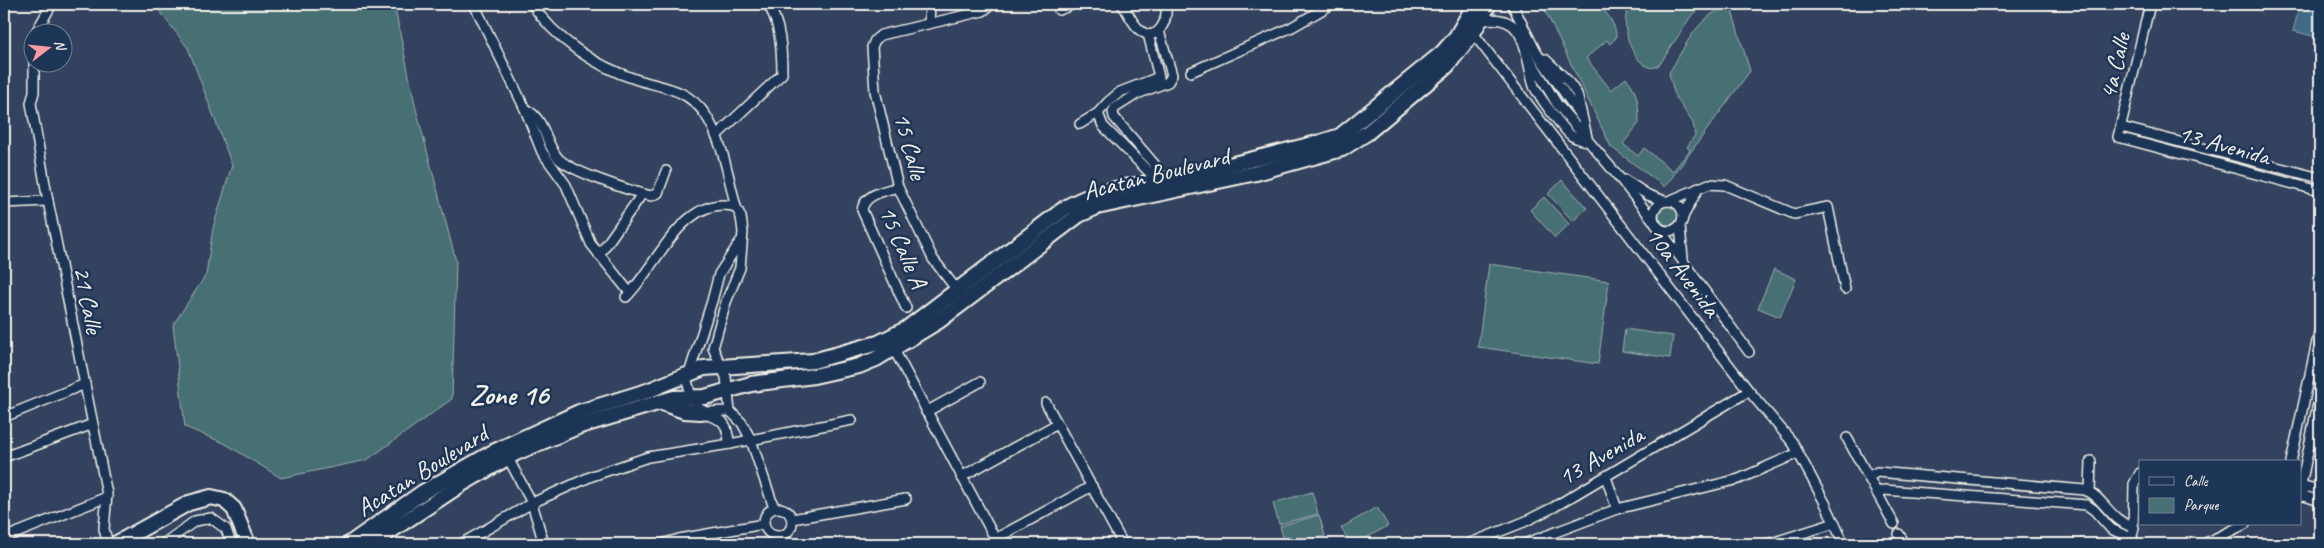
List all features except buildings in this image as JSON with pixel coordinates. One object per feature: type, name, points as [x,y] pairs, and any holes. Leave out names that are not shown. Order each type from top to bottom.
[{"type":"main road","name":"Acatan Boulevard","points":[[1163,182],[1340,136],[1442,53],[1456,37],[1475,4]]},
{"type":"main road","name":"Acatan Boulevard","points":[[727,391],[751,384],[814,376],[859,366],[962,296],[1072,204],[1101,191],[1163,182],[1256,173],[1342,149],[1367,133],[1457,56],[1489,4]]},
{"type":"main road","name":"Acatan Boulevard","points":[[721,366],[813,362],[870,345],[891,343]]},
{"type":"main road","points":[[689,374],[708,366],[721,366]]},
{"type":"main road","name":"Acatan Boulevard","points":[[349,544],[424,492],[493,452],[535,431],[579,412],[689,374]]},
{"type":"main road","points":[[692,397],[706,397],[727,391]]},
{"type":"main road","name":"Acatan Boulevard","points":[[372,544],[462,484],[508,458],[580,426],[674,398],[692,397]]},
{"type":"main road","points":[[659,402],[684,411],[701,412]]},
{"type":"main road","points":[[115,544],[189,503],[204,497],[218,498],[234,509],[248,544]]},
{"type":"street","points":[[42,22],[52,4]]},
{"type":"street","points":[[474,4],[524,109],[542,152],[553,170],[561,176],[573,200],[580,220],[599,255],[626,293],[637,287],[666,244],[681,226],[696,214],[716,206],[727,205],[736,207]]},
{"type":"street","points":[[532,4],[557,34],[583,53],[634,79],[669,87],[685,95],[704,113],[716,136],[736,207],[741,217],[743,232],[740,241],[718,274],[712,301],[687,383],[692,397],[701,412],[722,421],[726,427],[730,444]]},
{"type":"street","points":[[716,136],[782,74],[780,40],[772,10],[767,4]]},
{"type":"street","points":[[928,24],[930,4]]},
{"type":"street","name":"15 Calle","points":[[962,296],[933,259],[898,187],[875,91],[872,46],[881,35],[983,11],[992,4]]},
{"type":"street","points":[[1059,10],[1074,4]]},
{"type":"street","points":[[1122,4],[1139,29],[1148,34],[1159,31],[1167,17],[1165,4]]},
{"type":"street","points":[[1191,72],[1292,28],[1332,4]]},
{"type":"street","points":[[1512,4],[1549,94],[1657,225],[1683,264],[1749,352]]},
{"type":"street","name":"4a Calle","points":[[2118,138],[2150,4]]},
{"type":"street","points":[[1476,27],[1501,19],[1512,24],[1581,118],[1588,142]]},
{"type":"street","name":"10a Avenida","points":[[1476,27],[1749,391],[1793,443],[1836,523],[1844,544]]},
{"type":"street","points":[[1080,124],[1117,103],[1168,82],[1172,75],[1159,31]]},
{"type":"street","points":[[1148,34],[1159,77],[1134,86],[1117,103],[1113,112],[1114,117],[1155,165],[1163,182]]},
{"type":"street","name":"21 Calle","points":[[34,72],[34,92],[31,103],[48,201],[106,497],[104,530],[108,544]]},
{"type":"street","points":[[524,109],[538,118],[557,157],[569,166],[642,194],[655,196],[666,172]]},
{"type":"street","points":[[1098,113],[1098,118],[1103,126],[1149,172],[1163,182]]},
{"type":"street","points":[[2121,127],[2320,178]]},
{"type":"street","name":"13 Avenida","points":[[2118,138],[2320,191]]},
{"type":"street","points":[[561,176],[569,166]]},
{"type":"street","points":[[1618,176],[1648,196],[1667,201],[1681,208],[1683,264]]},
{"type":"street","points":[[1699,187],[1681,221],[1667,231],[1657,225],[1654,210],[1667,201],[1699,187],[1709,184],[1725,185],[1794,214],[1828,207],[1845,289]]},
{"type":"street","name":"15 Calle A","points":[[898,187],[868,198],[863,203],[862,213],[906,308]]},
{"type":"street","points":[[599,255],[642,194]]},
{"type":"street","points":[[4,203],[48,201]]},
{"type":"street","points":[[740,241],[740,268],[726,302],[713,348],[726,377],[730,411],[742,422],[751,440],[774,508]]},
{"type":"street","points":[[2291,460],[2320,328]]},
{"type":"street","points":[[891,343],[926,412],[997,542],[1092,486]]},
{"type":"street","points":[[926,412],[980,382]]},
{"type":"street","points":[[4,417],[85,384]]},
{"type":"street","name":"13 Avenida","points":[[1468,544],[1524,522],[1606,477],[1749,391]]},
{"type":"street","points":[[2320,394],[2302,481],[2320,490]]},
{"type":"street","points":[[1046,403],[1123,544]]},
{"type":"street","points":[[701,412],[730,411]]},
{"type":"street","points":[[461,544],[532,503],[592,476],[648,457],[730,444],[852,420]]},
{"type":"street","points":[[4,457],[93,424]]},
{"type":"street","points":[[961,477],[1057,424]]},
{"type":"street","points":[[1847,438],[1894,524]]},
{"type":"street","name":"13 Avenida","points":[[1524,544],[1617,509],[1739,479],[1798,453]]},
{"type":"street","points":[[508,458],[532,503],[544,544]]},
{"type":"street","points":[[2090,492],[2091,461]]},
{"type":"street","points":[[1868,477],[1877,472],[2090,492],[2117,520],[2134,528]]},
{"type":"street","points":[[1877,493],[1884,490],[2087,505],[2111,529],[2133,542],[2134,484],[2139,475]]},
{"type":"street","points":[[1606,477],[1617,509]]},
{"type":"street","points":[[2302,496],[2320,501]]},
{"type":"street","points":[[4,538],[106,497]]},
{"type":"street","points":[[792,519],[906,499]]},
{"type":"street","points":[[774,508],[783,508],[788,511],[792,519],[790,530],[785,540],[769,533],[764,524],[765,516],[774,508]]},
{"type":"street","points":[[163,544],[195,521],[211,518],[226,529],[231,544]]},
{"type":"street","points":[[1768,544],[1836,523]]},
{"type":"street","points":[[662,544],[679,539],[764,524]]},
{"type":"street","points":[[2204,544],[2240,526]]},
{"type":"street","points":[[1899,534],[1904,544]]},
{"type":"green space","points":[[154,4],[394,4],[416,109],[456,261],[452,399],[367,460],[281,478],[224,443],[185,427],[173,325],[206,275],[213,228],[232,165],[188,48]]},
{"type":"green space","points":[[1542,4],[1599,4],[1613,24],[1616,38],[1610,44],[1607,40],[1586,58],[1611,90],[1626,78],[1633,88],[1638,105],[1639,123],[1623,144],[1638,156],[1644,148],[1673,171],[1690,150],[1687,147],[1695,135],[1693,123],[1675,96],[1669,73],[1700,24],[1718,11],[1728,7],[1732,11],[1750,71],[1665,187],[1611,147]]},
{"type":"green space","points":[[1630,4],[1705,4],[1691,16],[1660,64],[1649,67],[1643,64],[1634,54],[1628,41],[1625,23]]},
{"type":"green space","points":[[1562,180],[1587,208],[1573,221],[1548,194]]},
{"type":"green space","points":[[1544,197],[1569,224],[1555,238],[1530,210]]},
{"type":"green space","points":[[1669,205],[1676,208],[1679,215],[1676,222],[1669,225],[1662,222],[1659,215],[1662,208]]},
{"type":"green space","points":[[1489,264],[1609,281],[1598,364],[1478,347]]},
{"type":"green space","points":[[1774,269],[1796,279],[1780,317],[1758,308]]},
{"type":"green space","points":[[1625,329],[1673,336],[1670,358],[1622,351]]},
{"type":"green space","points":[[1312,492],[1318,514],[1279,524],[1273,503]]},
{"type":"green space","points":[[1377,507],[1388,526],[1355,544],[1351,544],[1341,528]]},
{"type":"green space","points":[[1319,515],[1325,536],[1295,544],[1285,544],[1280,526]]},
{"type":"water","points":[[2300,4],[2320,4],[2320,38],[2293,31]]},
{"type":"district","name":"Zone 16","points":[[509,394]]}]
